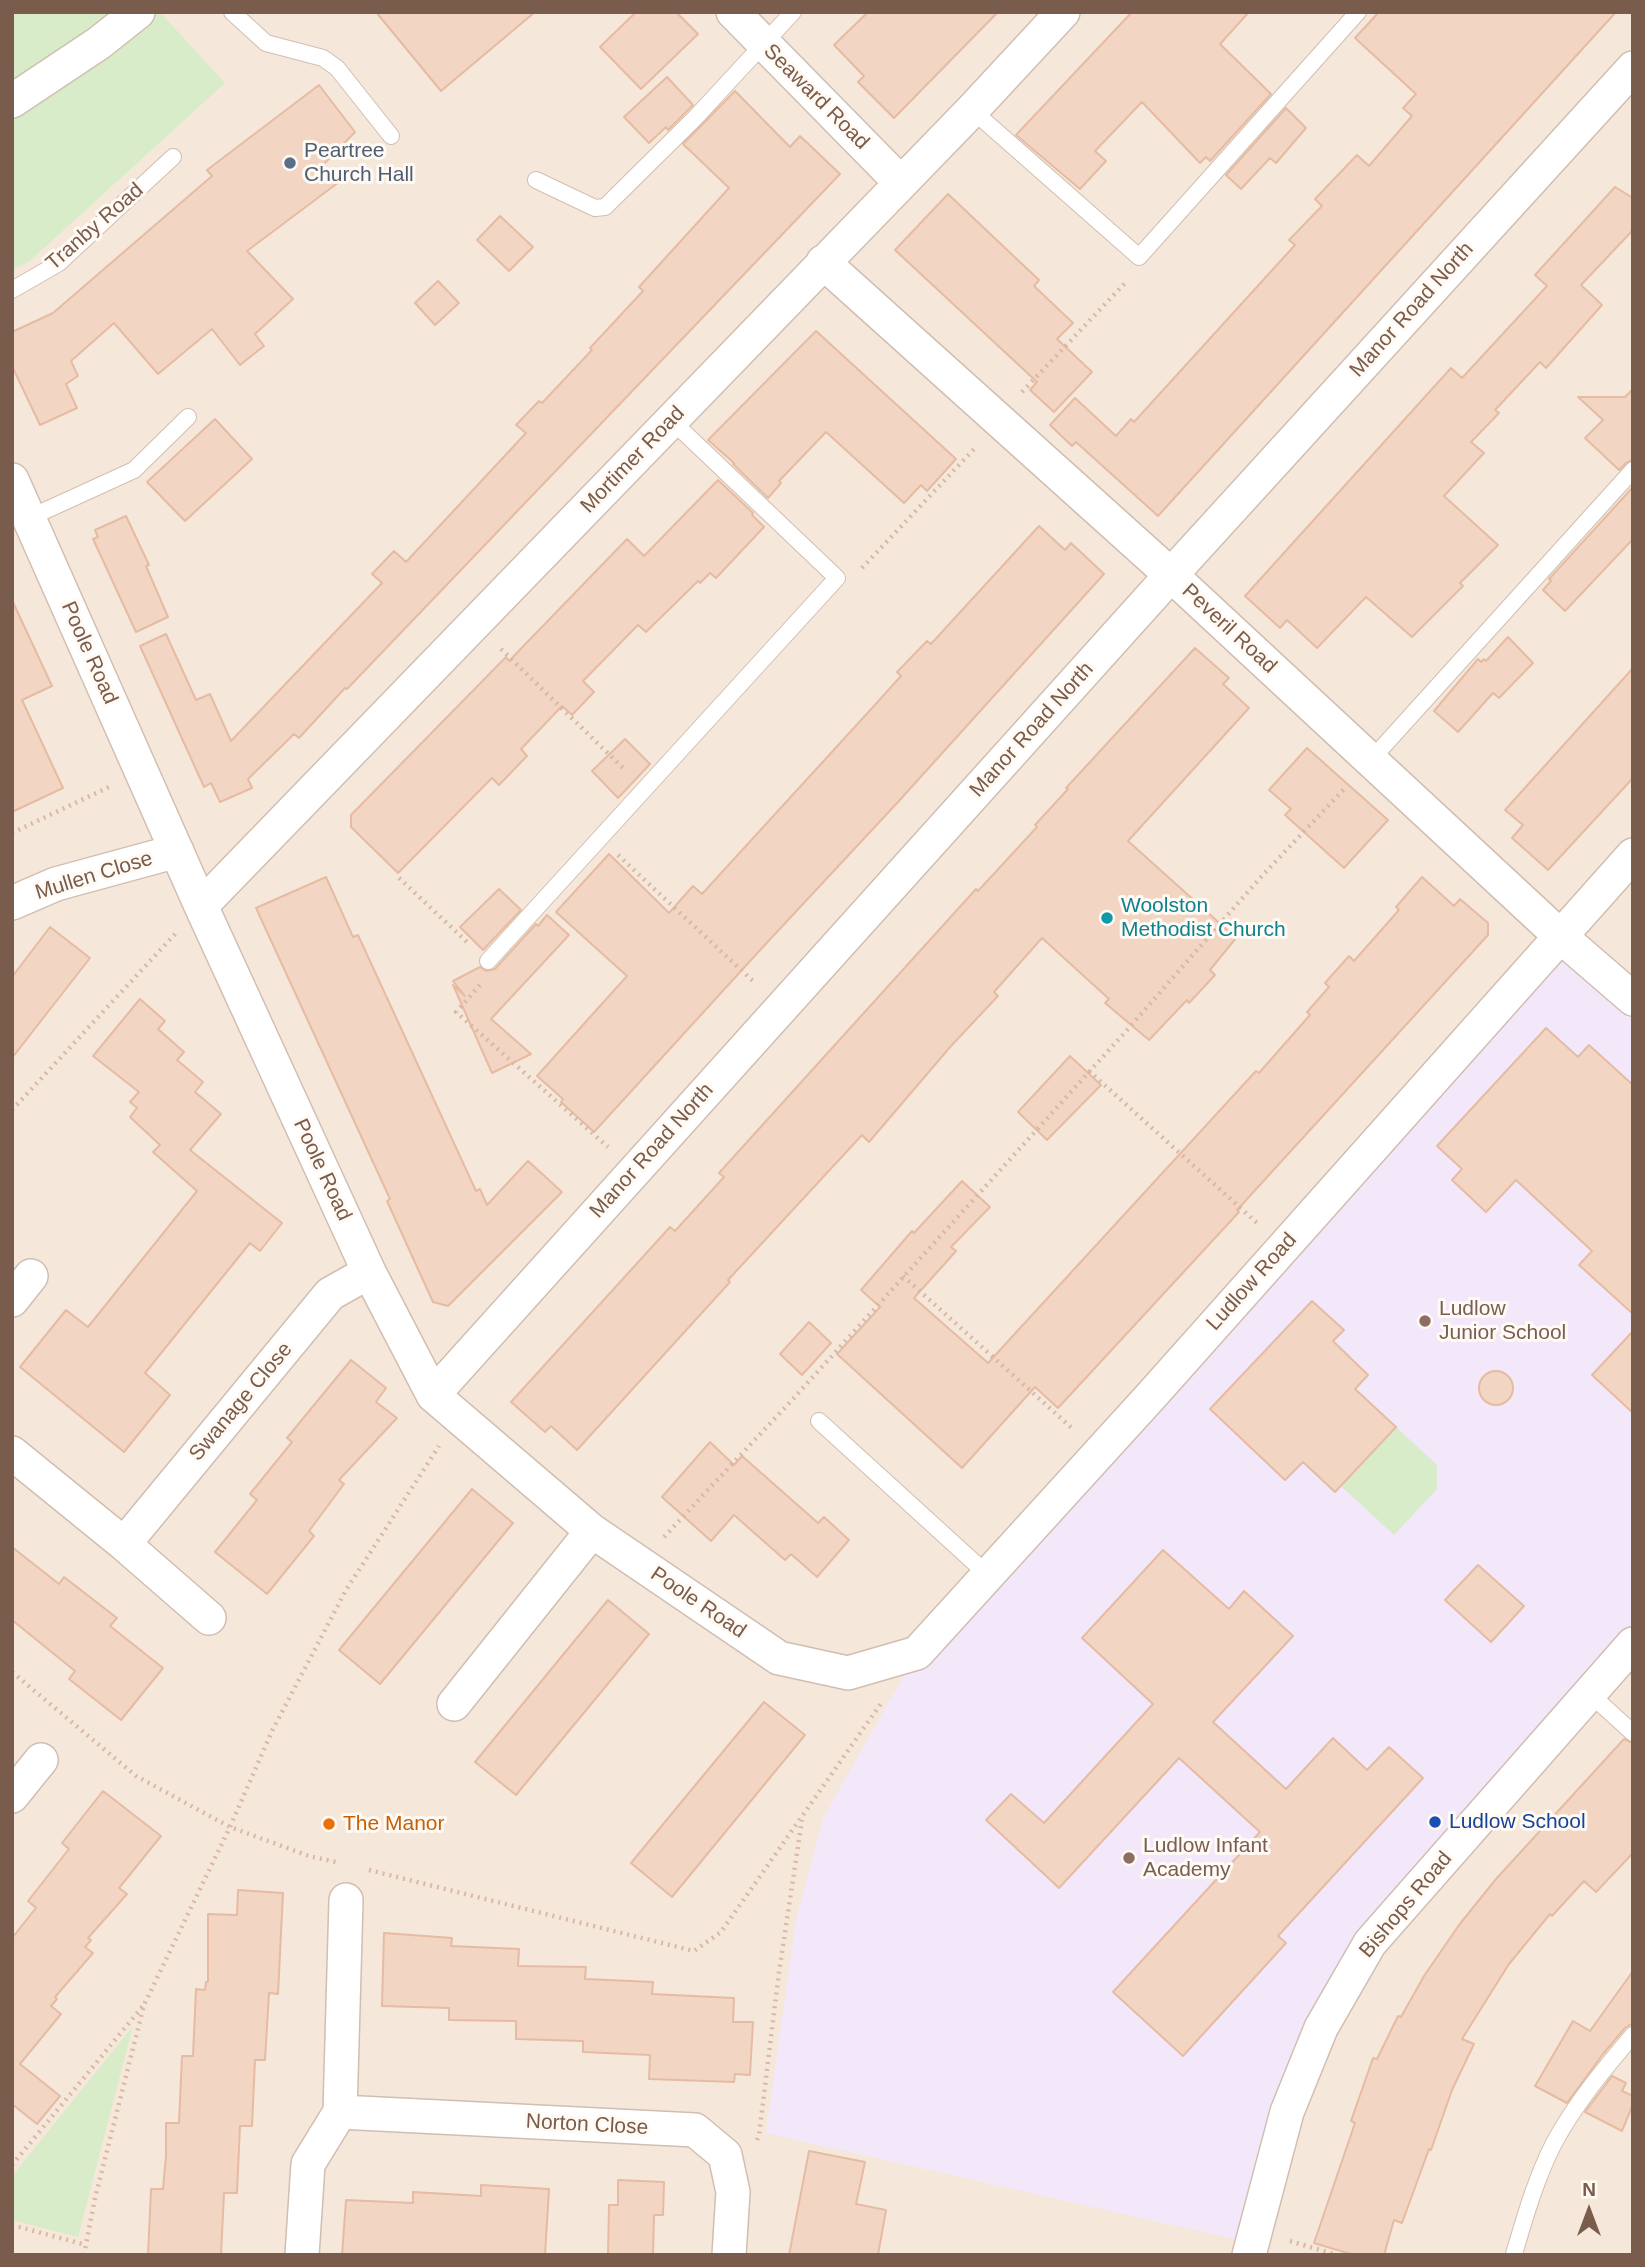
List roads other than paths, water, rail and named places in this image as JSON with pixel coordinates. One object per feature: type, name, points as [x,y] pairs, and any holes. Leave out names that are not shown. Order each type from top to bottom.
[{"type":"street","points":[[12,101],[99,43],[138,12]]},
{"type":"street","name":"Seaward Road","points":[[733,12],[900,182]]},
{"type":"street","name":"Mortimer Road","points":[[201,906],[972,110],[1063,12]]},
{"type":"street","name":"Manor Road North","points":[[433,1395],[1171,575],[1633,68]]},
{"type":"street","name":"Peveril Road","points":[[823,262],[1171,575],[1559,935],[1633,999]]},
{"type":"street","name":"Poole Road","points":[[12,480],[201,906],[369,1272],[433,1395],[592,1531],[779,1658],[848,1673]]},
{"type":"street","name":"Mullen Close","points":[[12,903],[57,884],[177,851]]},
{"type":"street","name":"Ludlow Road","points":[[848,1673],[917,1653],[1633,855]]},
{"type":"street","name":"Swanage Close","points":[[124,1544],[330,1294],[369,1272]]},
{"type":"street","points":[[12,1454],[124,1544],[209,1618]]},
{"type":"street","points":[[454,1704],[592,1531]]},
{"type":"street","name":"Bishops Road","points":[[1252,2243],[1287,2112],[1321,2028],[1370,1943],[1633,1644]]},
{"type":"street","points":[[12,1796],[41,1760]]},
{"type":"street","points":[[302,2255],[308,2164],[340,2112],[346,1900]]},
{"type":"street","name":"Norton Close","points":[[340,2112],[695,2130],[725,2155],[733,2192],[729,2255]]},
{"type":"lane","points":[[232,12],[266,43],[323,58],[337,68],[391,136]]},
{"type":"lane","points":[[536,180],[595,208],[605,207],[695,118],[793,12]]},
{"type":"lane","points":[[972,110],[1139,257],[1358,12]]},
{"type":"lane","name":"Tranby Road","points":[[12,290],[59,264],[173,157]]},
{"type":"lane","points":[[29,518],[134,470],[188,418]]},
{"type":"lane","points":[[488,961],[837,578],[671,420]]},
{"type":"lane","points":[[1370,761],[1633,470]]},
{"type":"lane","points":[[819,1422],[988,1575]]},
{"type":"lane","points":[[1590,1693],[1633,1733]]},
{"type":"lane","points":[[1514,2254],[1527,2210],[1554,2144],[1597,2076],[1626,2055],[1633,2035]]},
{"type":"place","name":"Peartree Church Hall","points":[[290,163]]},
{"type":"place","name":"Woolston Methodist Church","points":[[1107,918]]},
{"type":"place","name":"Ludlow Junior School","points":[[1425,1321]]},
{"type":"place","name":"Ludlow School","points":[[1435,1822]]},
{"type":"place","name":"The Manor","points":[[329,1824]]},
{"type":"place","name":"Ludlow Infant Academy","points":[[1129,1858]]}]
